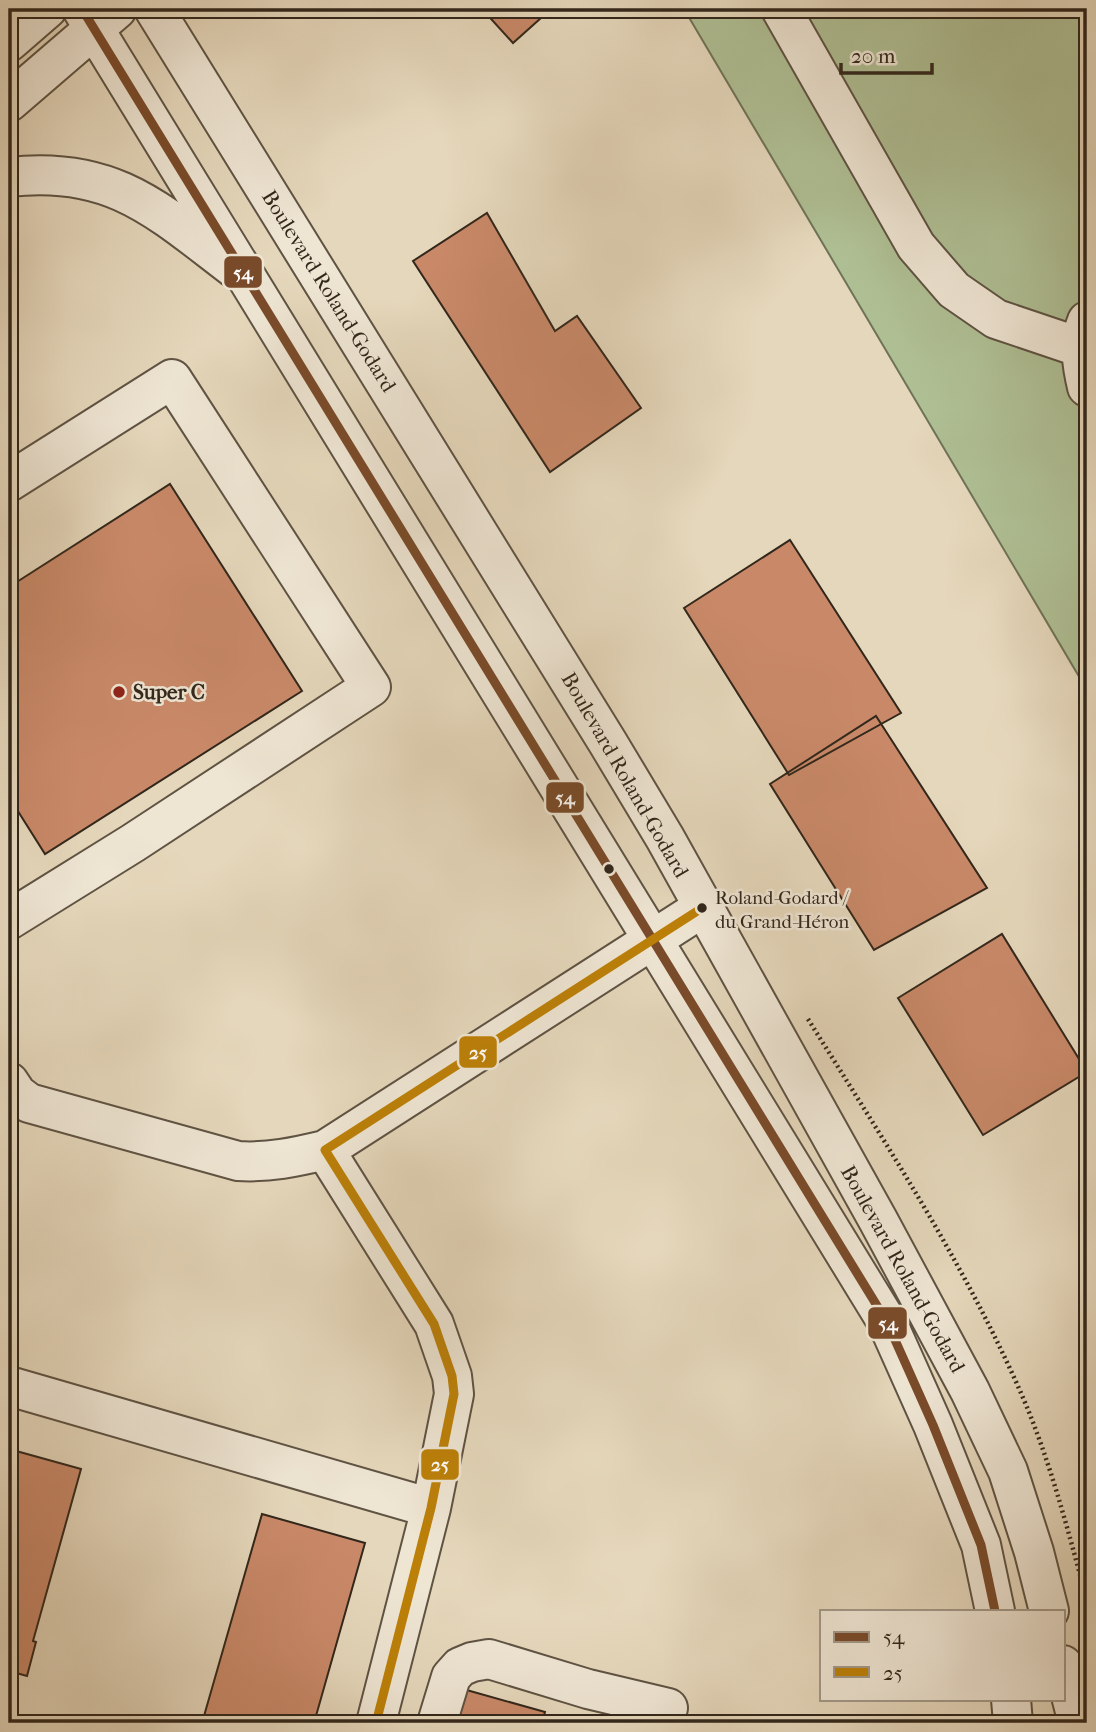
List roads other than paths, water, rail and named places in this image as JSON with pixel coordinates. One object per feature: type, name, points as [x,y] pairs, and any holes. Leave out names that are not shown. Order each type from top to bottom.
[{"type":"street","points":[[9,41],[47,9]]},
{"type":"street","name":"Boulevard Roland-Godard","points":[[154,9],[602,732],[871,1208],[970,1391],[1008,1471],[1034,1552],[1049,1610]]},
{"type":"street","points":[[781,9],[916,246],[954,290],[996,319],[1085,334],[1082,362],[1087,387]]},
{"type":"street","points":[[9,102],[98,15]]},
{"type":"street","name":"Boulevard Roland-Godard","points":[[98,15],[250,280],[887,1322],[933,1424],[981,1545],[995,1610]]},
{"type":"street","points":[[9,177],[65,176],[103,183],[120,190],[160,212],[250,280]]},
{"type":"street","points":[[9,482],[172,379],[371,687],[133,843],[9,920]]},
{"type":"street","points":[[9,1082],[17,1094],[29,1103],[238,1161],[293,1158],[325,1150],[702,908]]},
{"type":"street","points":[[325,1150],[434,1324],[452,1376],[454,1394],[431,1508],[376,1723]]},
{"type":"street","points":[[9,1386],[431,1508]]},
{"type":"street","points":[[437,1723],[451,1677],[460,1667],[489,1659],[588,1689],[668,1708]]},
{"type":"street","points":[[1064,1669],[1077,1723]]},
{"type":"street","points":[[1011,1700],[1013,1723]]},
{"type":"place","name":"Super C","points":[[119,692]]},
{"type":"place","name":"Roland-Godard / du Grand-Héron","points":[[702,908]]}]
